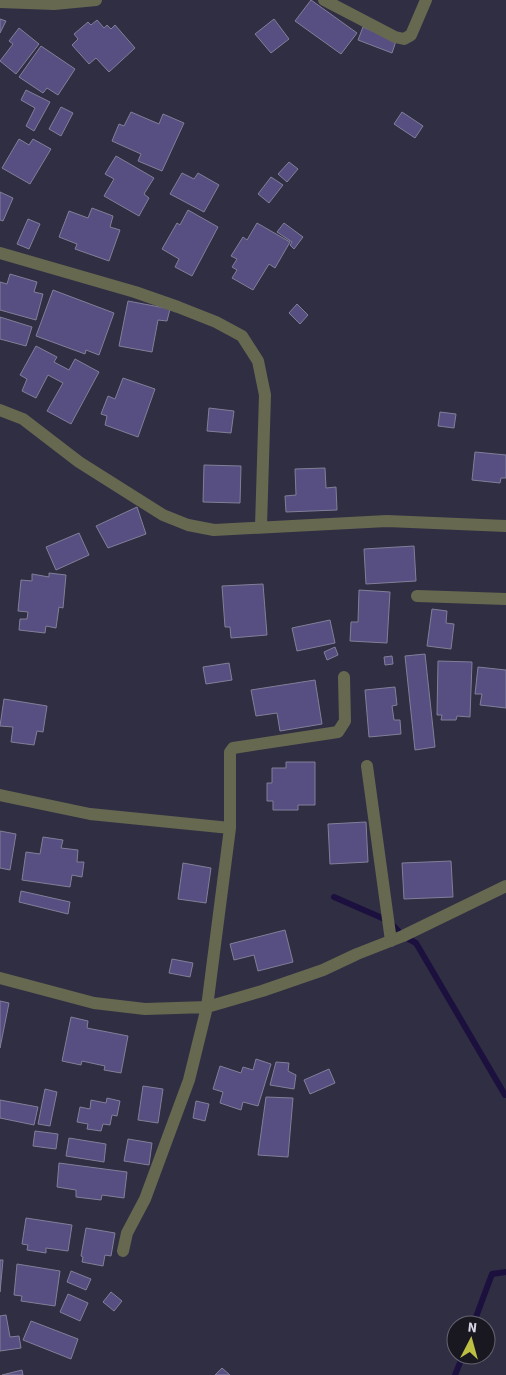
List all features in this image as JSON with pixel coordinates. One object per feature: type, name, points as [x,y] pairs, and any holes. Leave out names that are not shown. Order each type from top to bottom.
[{"type":"street","points":[[0,2],[54,4],[96,0]]},
{"type":"street","points":[[324,0],[396,37],[404,39],[411,35],[426,0]]},
{"type":"street","points":[[0,253],[169,304],[216,322],[242,336],[258,361],[265,395],[262,526]]},
{"type":"street","points":[[0,410],[23,419],[79,462],[163,515],[188,525],[214,530],[262,526],[387,521],[506,526]]},
{"type":"street","points":[[417,596],[506,600]]},
{"type":"street","points":[[123,1251],[127,1232],[145,1199],[189,1080],[206,1007],[230,828],[229,758],[231,750],[233,748],[338,732],[345,721],[344,677]]},
{"type":"street","points":[[367,766],[391,941]]},
{"type":"street","points":[[0,795],[90,814],[230,828]]},
{"type":"street","points":[[0,978],[94,1003],[145,1009],[206,1007],[262,991],[323,970],[391,941],[506,886]]},
{"type":"building","points":[[311,0],[357,33],[341,54],[295,21]]},
{"type":"building","points":[[0,19],[6,21],[0,33]]},
{"type":"building","points":[[274,19],[289,39],[271,53],[255,34]]},
{"type":"building","points":[[97,20],[104,28],[107,25],[111,29],[115,25],[135,48],[109,72],[96,58],[89,64],[72,45],[78,39],[74,34],[88,22],[91,25]]},
{"type":"building","points":[[363,27],[396,41],[392,53],[358,40]]},
{"type":"building","points":[[19,28],[39,44],[16,74],[0,61],[13,44],[9,41]]},
{"type":"building","points":[[41,46],[75,69],[58,95],[47,88],[43,93],[19,77]]},
{"type":"building","points":[[26,90],[50,102],[34,131],[26,126],[35,108],[21,100]]},
{"type":"building","points":[[61,107],[73,113],[61,136],[49,129]]},
{"type":"building","points":[[131,112],[159,124],[163,114],[184,123],[162,171],[138,161],[141,154],[112,141],[119,124],[124,126]]},
{"type":"building","points":[[402,112],[423,126],[415,138],[394,124]]},
{"type":"building","points":[[19,139],[29,145],[33,139],[51,149],[30,184],[2,168]]},
{"type":"building","points":[[116,156],[154,178],[144,194],[149,198],[139,216],[104,196],[114,179],[105,174]]},
{"type":"building","points":[[289,162],[298,169],[287,182],[278,174]]},
{"type":"building","points":[[182,173],[194,179],[198,173],[219,185],[204,212],[170,194]]},
{"type":"building","points":[[271,177],[283,185],[269,203],[258,194]]},
{"type":"building","points":[[0,192],[13,198],[3,221],[0,220]]},
{"type":"building","points":[[92,208],[113,216],[110,227],[120,230],[109,261],[75,249],[77,244],[59,237],[69,211],[88,218]]},
{"type":"building","points":[[188,210],[218,227],[192,276],[175,267],[179,259],[162,249],[177,223],[180,225]]},
{"type":"building","points":[[28,219],[40,224],[29,249],[17,244]]},
{"type":"building","points":[[257,223],[290,242],[275,268],[269,264],[253,290],[232,278],[237,270],[232,267],[237,259],[231,256],[243,237],[247,240]]},
{"type":"building","points":[[284,223],[303,237],[294,249],[290,245],[292,242],[277,232]]},
{"type":"building","points":[[10,274],[37,282],[34,292],[43,294],[36,320],[0,310],[0,282],[7,284]]},
{"type":"building","points":[[53,290],[114,313],[99,355],[86,350],[85,354],[36,336]]},
{"type":"building","points":[[128,301],[170,309],[167,321],[158,320],[152,352],[119,346]]},
{"type":"building","points":[[297,304],[308,315],[300,324],[289,313]]},
{"type":"building","points":[[0,317],[32,327],[26,346],[0,339]]},
{"type":"building","points":[[36,346],[57,357],[54,362],[69,370],[75,359],[99,372],[71,424],[47,411],[63,383],[48,375],[36,398],[22,391],[27,379],[20,375]]},
{"type":"building","points":[[123,378],[155,389],[138,437],[105,425],[107,416],[101,414],[108,396],[115,399]]},
{"type":"building","points":[[209,408],[234,411],[231,433],[207,431]]},
{"type":"building","points":[[440,412],[456,414],[454,428],[438,426]]},
{"type":"building","points":[[475,452],[506,455],[506,478],[501,478],[500,483],[472,480]]},
{"type":"building","points":[[204,465],[241,466],[240,503],[203,502]]},
{"type":"building","points":[[325,468],[326,488],[336,487],[337,510],[286,512],[285,496],[296,495],[295,469]]},
{"type":"building","points":[[137,507],[146,534],[108,548],[96,526]]},
{"type":"building","points":[[79,533],[89,555],[56,570],[46,547]]},
{"type":"building","points":[[414,546],[416,581],[366,584],[364,549]]},
{"type":"building","points":[[49,573],[66,575],[63,608],[59,607],[56,628],[46,626],[45,633],[19,630],[20,619],[27,619],[28,612],[18,611],[21,580],[32,581],[32,574],[49,577]]},
{"type":"building","points":[[263,584],[267,635],[231,638],[230,627],[225,627],[222,586]]},
{"type":"building","points":[[359,590],[390,592],[387,643],[350,641],[351,622],[358,622]]},
{"type":"building","points":[[432,609],[447,611],[446,623],[454,624],[451,649],[427,646]]},
{"type":"building","points":[[330,620],[335,643],[297,651],[292,628]]},
{"type":"building","points":[[335,647],[338,655],[327,660],[324,652]]},
{"type":"building","points":[[425,654],[435,747],[415,750],[405,656]]},
{"type":"building","points":[[392,656],[393,664],[385,665],[384,657]]},
{"type":"building","points":[[438,661],[472,662],[470,717],[457,716],[456,720],[441,720],[442,715],[437,715]]},
{"type":"building","points":[[229,663],[232,680],[206,684],[203,667]]},
{"type":"building","points":[[478,667],[506,670],[506,708],[480,705],[482,694],[475,694]]},
{"type":"building","points":[[315,680],[322,724],[280,731],[277,713],[256,716],[251,690]]},
{"type":"building","points":[[395,687],[397,705],[392,706],[394,720],[400,720],[401,734],[369,737],[365,690]]},
{"type":"building","points":[[4,699],[47,706],[43,732],[37,731],[34,745],[11,742],[13,727],[0,726]]},
{"type":"building","points":[[286,762],[315,762],[315,805],[298,805],[298,810],[273,810],[273,801],[267,801],[267,783],[272,783],[272,768],[286,768]]},
{"type":"building","points":[[366,822],[368,862],[330,864],[328,824]]},
{"type":"building","points":[[0,831],[16,834],[10,870],[0,868]]},
{"type":"building","points":[[43,837],[63,840],[61,848],[78,850],[77,862],[84,862],[82,877],[72,875],[70,887],[22,880],[26,852],[40,854]]},
{"type":"building","points":[[451,861],[453,897],[404,899],[402,863]]},
{"type":"building","points":[[183,863],[211,868],[206,903],[178,899]]},
{"type":"building","points":[[21,891],[70,902],[68,914],[19,902]]},
{"type":"building","points":[[285,930],[293,962],[258,971],[254,955],[234,960],[230,944]]},
{"type":"building","points":[[172,959],[193,963],[190,977],[169,973]]},
{"type":"building","points":[[0,1001],[9,1003],[0,1048]]},
{"type":"building","points":[[71,1017],[88,1021],[87,1028],[128,1036],[121,1073],[104,1070],[105,1066],[82,1061],[81,1065],[62,1061]]},
{"type":"building","points":[[256,1059],[271,1064],[258,1106],[243,1102],[241,1110],[220,1103],[223,1092],[213,1089],[220,1066],[241,1073],[243,1067],[253,1070]]},
{"type":"building","points":[[276,1062],[289,1063],[288,1071],[296,1075],[294,1089],[270,1085]]},
{"type":"building","points":[[329,1069],[335,1083],[310,1094],[304,1080]]},
{"type":"building","points":[[143,1086],[163,1089],[158,1123],[138,1120]]},
{"type":"building","points":[[45,1089],[57,1092],[50,1126],[38,1124]]},
{"type":"building","points":[[266,1097],[293,1098],[288,1157],[258,1155]]},
{"type":"building","points":[[107,1098],[120,1101],[117,1116],[112,1115],[110,1125],[103,1124],[101,1131],[87,1129],[88,1124],[77,1122],[80,1107],[90,1109],[91,1100],[106,1103]]},
{"type":"building","points":[[0,1100],[38,1107],[34,1125],[0,1118]]},
{"type":"building","points":[[196,1101],[209,1104],[205,1121],[193,1118]]},
{"type":"building","points":[[35,1131],[58,1134],[56,1149],[33,1146]]},
{"type":"building","points":[[69,1138],[106,1144],[104,1162],[66,1156]]},
{"type":"building","points":[[128,1139],[152,1143],[149,1165],[124,1161]]},
{"type":"building","points":[[59,1163],[127,1172],[124,1198],[102,1195],[101,1200],[76,1197],[76,1190],[57,1187]]},
{"type":"building","points":[[26,1218],[72,1225],[68,1251],[46,1248],[46,1253],[27,1250],[28,1245],[22,1244]]},
{"type":"building","points":[[86,1228],[115,1233],[111,1256],[105,1255],[103,1266],[82,1262],[83,1257],[81,1256]]},
{"type":"building","points":[[0,1260],[3,1260],[0,1292]]},
{"type":"building","points":[[17,1264],[60,1271],[55,1306],[21,1301],[22,1296],[14,1295]]},
{"type":"building","points":[[71,1271],[91,1279],[86,1290],[67,1282]]},
{"type":"building","points":[[111,1292],[122,1301],[114,1311],[103,1302]]},
{"type":"building","points":[[68,1294],[88,1303],[80,1321],[60,1312]]},
{"type":"building","points":[[6,1315],[10,1337],[19,1336],[21,1348],[0,1351],[0,1316]]},
{"type":"building","points":[[31,1321],[78,1339],[71,1359],[23,1340]]},
{"type":"building","points":[[222,1368],[230,1375],[215,1375]]},
{"type":"building","points":[[22,1370],[23,1375],[2,1375]]},
{"type":"waterway","points":[[334,897],[389,921],[403,936],[416,943],[505,1095]]},
{"type":"waterway","points":[[477,1315],[492,1274],[506,1272]]},
{"type":"waterway","points":[[455,1375],[459,1365]]}]
